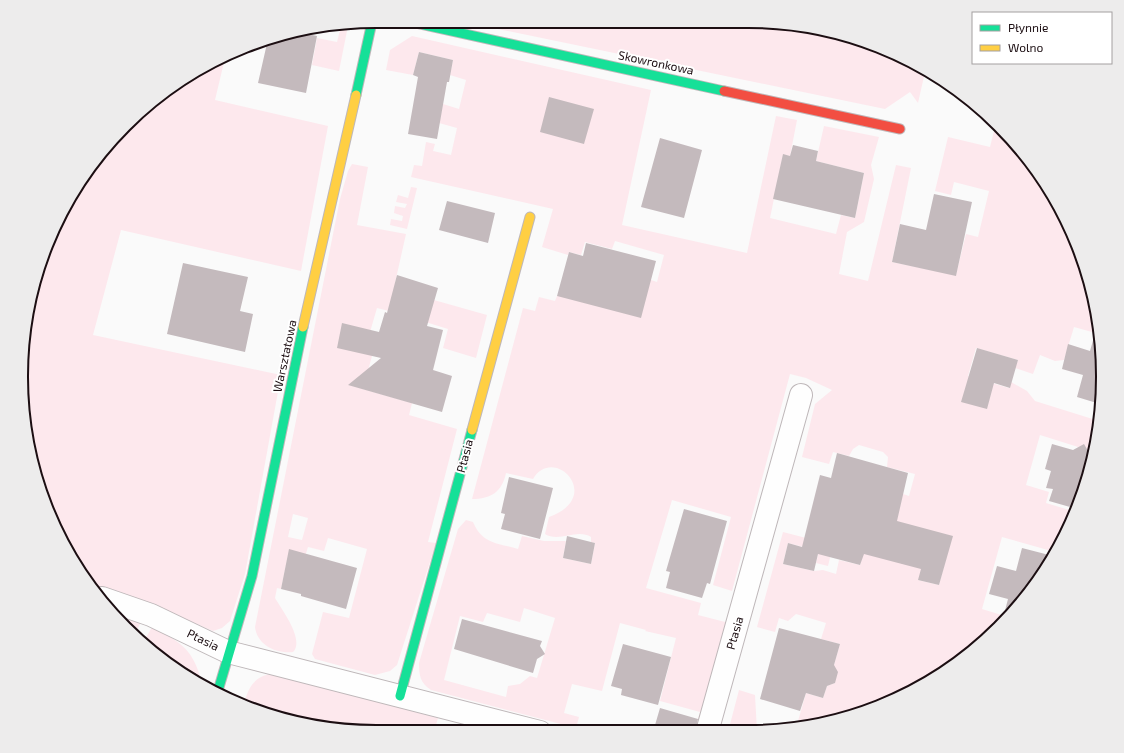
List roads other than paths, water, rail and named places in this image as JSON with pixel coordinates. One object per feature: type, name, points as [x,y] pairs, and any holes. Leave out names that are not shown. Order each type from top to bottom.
[{"type":"street","name":"Warsztatowa","points":[[219,687],[228,652],[252,576],[301,337],[371,28]]},
{"type":"street","name":"Skowronkowa","points":[[438,28],[900,129]]},
{"type":"street","name":"Ptasia","points":[[400,696],[530,217]]},
{"type":"street","name":"Ptasia","points":[[709,725],[801,395]]},
{"type":"street","name":"Ptasia","points":[[110,601],[151,615],[228,652],[513,725]]}]
